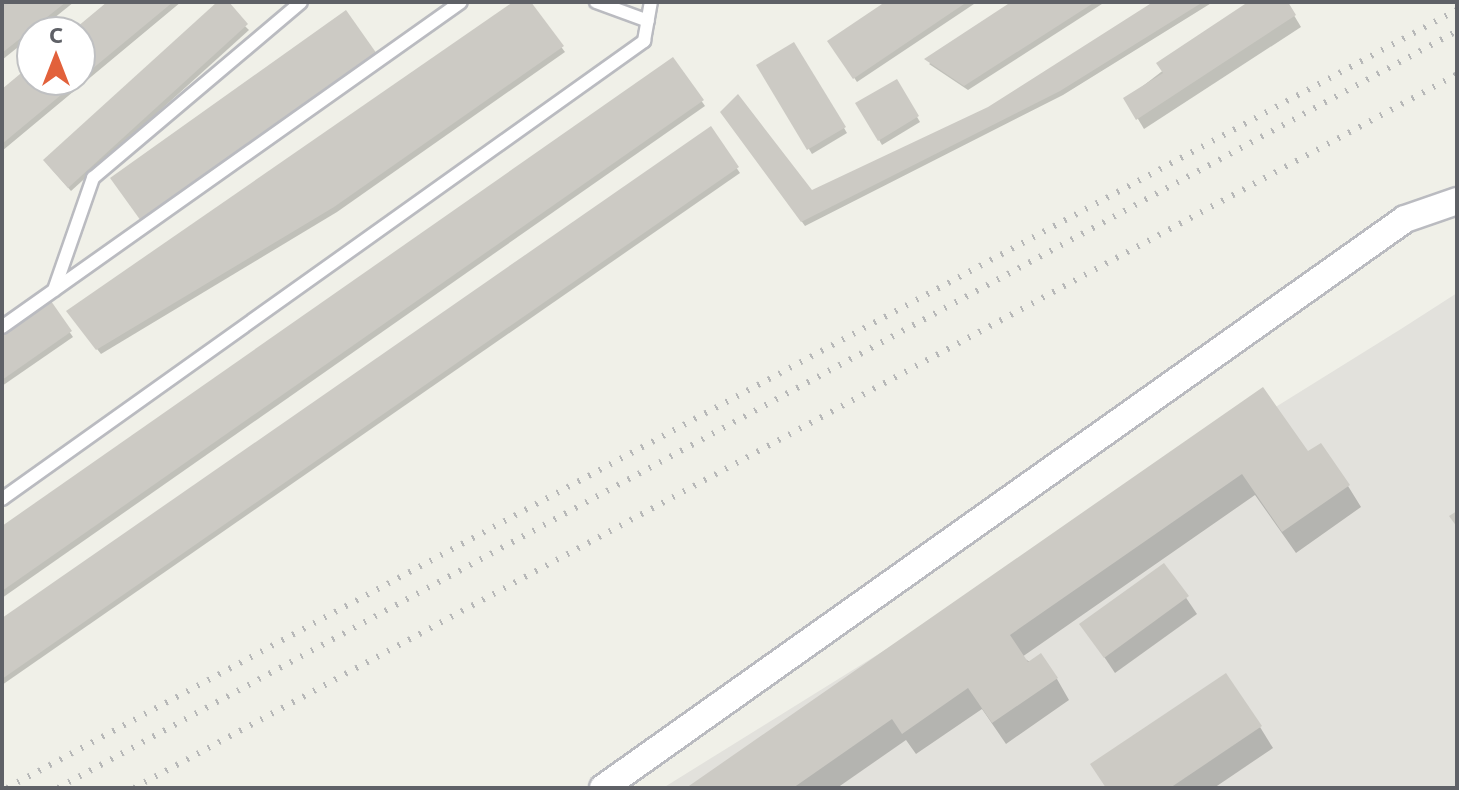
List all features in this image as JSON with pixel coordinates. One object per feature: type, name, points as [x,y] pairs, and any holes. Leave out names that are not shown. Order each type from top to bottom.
[{"type":"street","points":[[603,788],[1405,219],[1457,201]]},
{"type":"lane","points":[[54,290],[93,178],[301,2]]},
{"type":"lane","points":[[2,327],[461,2]]},
{"type":"lane","points":[[596,2],[648,21]]},
{"type":"lane","points":[[2,499],[644,41],[651,2]]},
{"type":"shaded area","points":[[1457,293],[1457,788],[663,788],[1401,329]]},
{"type":"building","points":[[2,2],[66,2],[48,16],[16,16],[16,42],[2,53]]},
{"type":"building","points":[[107,2],[173,2],[96,66],[96,16],[90,16]]},
{"type":"building","points":[[217,2],[229,2],[248,24],[68,188],[43,160]]},
{"type":"building","points":[[513,2],[531,2],[564,46],[334,207],[96,350],[66,311]]},
{"type":"building","points":[[885,2],[967,2],[853,79],[827,41]]},
{"type":"building","points":[[1011,2],[1095,2],[964,86],[924,59]]},
{"type":"building","points":[[1153,2],[1203,2],[1060,91],[801,222],[720,112],[738,94],[812,190],[988,107]]},
{"type":"building","points":[[1248,2],[1288,2],[1296,15],[1136,120],[1123,98],[1163,73],[1156,63]]},
{"type":"building","points":[[346,10],[377,54],[141,221],[110,178]]},
{"type":"building","points":[[794,42],[846,127],[807,150],[756,65]]},
{"type":"building","points":[[673,57],[704,100],[2,591],[2,526]]},
{"type":"building","points":[[16,77],[16,96],[60,96],[2,144],[2,89]]},
{"type":"building","points":[[897,79],[919,116],[878,141],[855,103]]},
{"type":"building","points":[[711,126],[739,167],[2,679],[2,618]]},
{"type":"building","points":[[44,291],[72,331],[2,380],[2,319]]},
{"type":"building","points":[[1263,387],[1308,451],[1321,443],[1350,485],[1282,532],[1242,474],[1010,635],[1028,662],[1041,653],[1058,678],[992,723],[968,688],[902,734],[892,719],[793,788],[686,788]]},
{"type":"building","points":[[1457,511],[1457,527],[1449,516]]},
{"type":"building","points":[[1164,563],[1189,596],[1104,658],[1079,624]]},
{"type":"building","points":[[1226,673],[1262,726],[1170,788],[1106,788],[1090,764]]},
{"type":"railway","points":[[7,788],[1457,10]]},
{"type":"railway","points":[[58,788],[1457,31]]},
{"type":"railway","points":[[134,788],[1457,74]]}]
